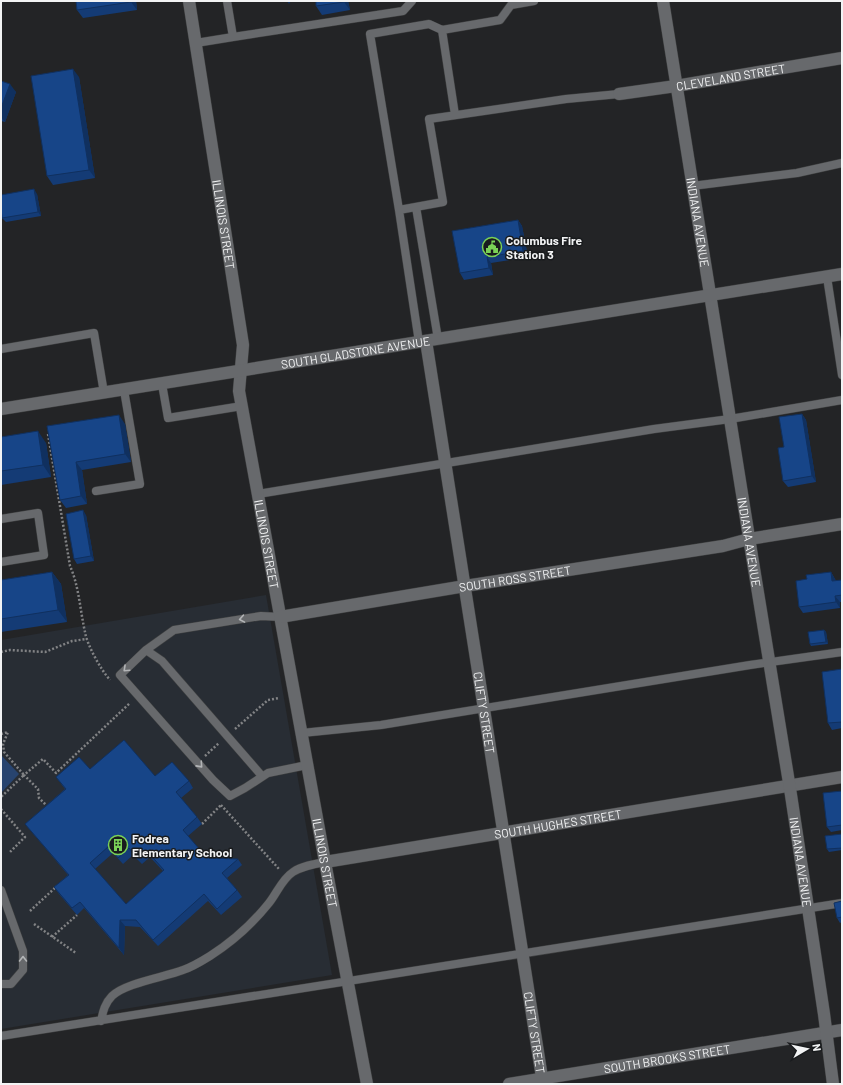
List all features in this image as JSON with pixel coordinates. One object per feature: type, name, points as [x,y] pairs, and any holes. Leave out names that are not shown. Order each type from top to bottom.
[{"type":"street","name":"ILLINOIS STREET","points":[[189,1],[243,345],[239,392],[367,1084]]},
{"type":"street","name":"INDIANA AVENUE","points":[[663,1],[790,786],[809,909],[833,1084]]},
{"type":"street","name":"CLEVELAND STREET","points":[[619,94],[842,58]]},
{"type":"street","name":"SOUTH GLADSTONE AVENUE","points":[[1,409],[842,274]]},
{"type":"street","name":"CLIFTY STREET","points":[[428,341],[542,1081]]},
{"type":"street","name":"SOUTH ROSS STREET","points":[[280,617],[465,586],[723,546],[749,539],[842,524]]},
{"type":"street","name":"SOUTH HUGHES STREET","points":[[325,862],[842,777]]},
{"type":"street","name":"SOUTH BROOKS STREET","points":[[509,1084],[542,1081],[842,1030]]},
{"type":"lane","points":[[227,1],[233,37]]},
{"type":"lane","points":[[196,43],[403,11],[412,1]]},
{"type":"lane","points":[[428,341],[399,210],[370,34],[429,24],[442,30],[500,20],[511,5],[534,1]]},
{"type":"lane","points":[[442,30],[455,115]]},
{"type":"lane","points":[[399,210],[443,202],[429,119],[619,94]]},
{"type":"lane","points":[[692,186],[797,173],[842,163]]},
{"type":"lane","points":[[416,207],[428,341]]},
{"type":"lane","points":[[828,277],[842,375]]},
{"type":"lane","points":[[1,349],[94,333],[104,393]]},
{"type":"lane","points":[[162,384],[168,418],[242,406]]},
{"type":"lane","points":[[96,491],[140,484],[124,390]]},
{"type":"lane","points":[[258,494],[654,429],[730,419],[842,400]]},
{"type":"lane","points":[[1,519],[38,514],[44,555],[1,562]]},
{"type":"lane","points":[[280,617],[261,616],[174,630],[146,650],[120,675],[213,780],[230,796],[268,773],[307,765]]},
{"type":"lane","points":[[146,650],[162,661],[262,776]]},
{"type":"lane","points":[[302,734],[381,725],[770,662],[842,652]]},
{"type":"lane","points":[[101,1021],[104,1008],[113,995],[141,982],[185,970],[210,956],[235,937],[270,903],[283,882],[292,872],[325,862]]},
{"type":"lane","points":[[1,890],[23,951],[23,970],[12,984],[1,984]]},
{"type":"lane","points":[[1,1036],[842,904]]},
{"type":"path","points":[[1,652],[10,650],[45,652],[72,641],[87,639]]},
{"type":"path","points":[[1,797],[43,759],[56,773],[130,703]]},
{"type":"path","points":[[1,734],[8,732],[3,744],[4,752],[38,789],[40,798],[50,808]]},
{"type":"path","points":[[202,824],[222,805]]},
{"type":"path","points":[[1,809],[25,837],[10,852]]},
{"type":"path","points":[[30,911],[58,886]]},
{"type":"path","points":[[52,937],[77,915]]},
{"type":"path","points":[[34,924],[76,953]]},
{"type":"shaded area","name":"Fodrea Elementary School","points":[[266,595],[332,975],[1,1029],[1,640]]},
{"type":"shaded area","points":[[1,755],[19,774],[1,793]]},
{"type":"building","points":[[76,1],[131,1],[131,2],[77,10]]},
{"type":"building","points":[[316,1],[344,1],[344,2],[316,6]]},
{"type":"building","points":[[73,69],[89,170],[47,176],[31,76]]},
{"type":"building","points":[[1,81],[10,84],[1,108]]},
{"type":"building","points":[[34,189],[38,212],[2,218],[1,195]]},
{"type":"building","name":"Columbus Fire Station 3","points":[[518,220],[523,251],[487,257],[489,268],[460,273],[452,231]]},
{"type":"building","points":[[802,414],[812,476],[783,481],[778,448],[784,447],[779,417]]},
{"type":"building","points":[[119,415],[125,454],[76,462],[81,496],[60,500],[47,426]]},
{"type":"building","points":[[38,431],[43,465],[1,471],[1,437]]},
{"type":"building","points":[[83,510],[91,556],[74,559],[66,514]]},
{"type":"building","points":[[52,572],[58,610],[1,619],[1,580]]},
{"type":"building","points":[[831,572],[832,581],[842,580],[842,595],[835,596],[836,602],[799,607],[796,581],[807,579],[806,575]]},
{"type":"building","points":[[824,630],[826,642],[810,644],[808,632]]},
{"type":"building","points":[[842,669],[842,722],[828,723],[822,672]]},
{"type":"building","name":"Fodrea Elementary School","points":[[124,740],[155,776],[172,762],[189,781],[176,792],[197,817],[183,830],[207,858],[238,859],[222,873],[237,890],[217,909],[204,894],[153,940],[136,920],[120,920],[119,948],[80,902],[72,908],[54,887],[69,875],[25,824],[66,789],[56,777],[79,757],[90,769]],"holes":[[[109,846],[118,858],[129,848],[137,858],[146,850],[164,870],[126,904],[90,863]]]},
{"type":"building","points":[[842,791],[842,825],[827,827],[823,793]]},
{"type":"building","points":[[842,834],[842,848],[827,849],[825,836]]},
{"type":"building","points":[[842,901],[842,917],[837,918],[834,903]]},
{"type":"place","name":"Columbus Fire Station 3","points":[[492,247]]},
{"type":"place","name":"Fodrea Elementary School","points":[[118,845]]}]
